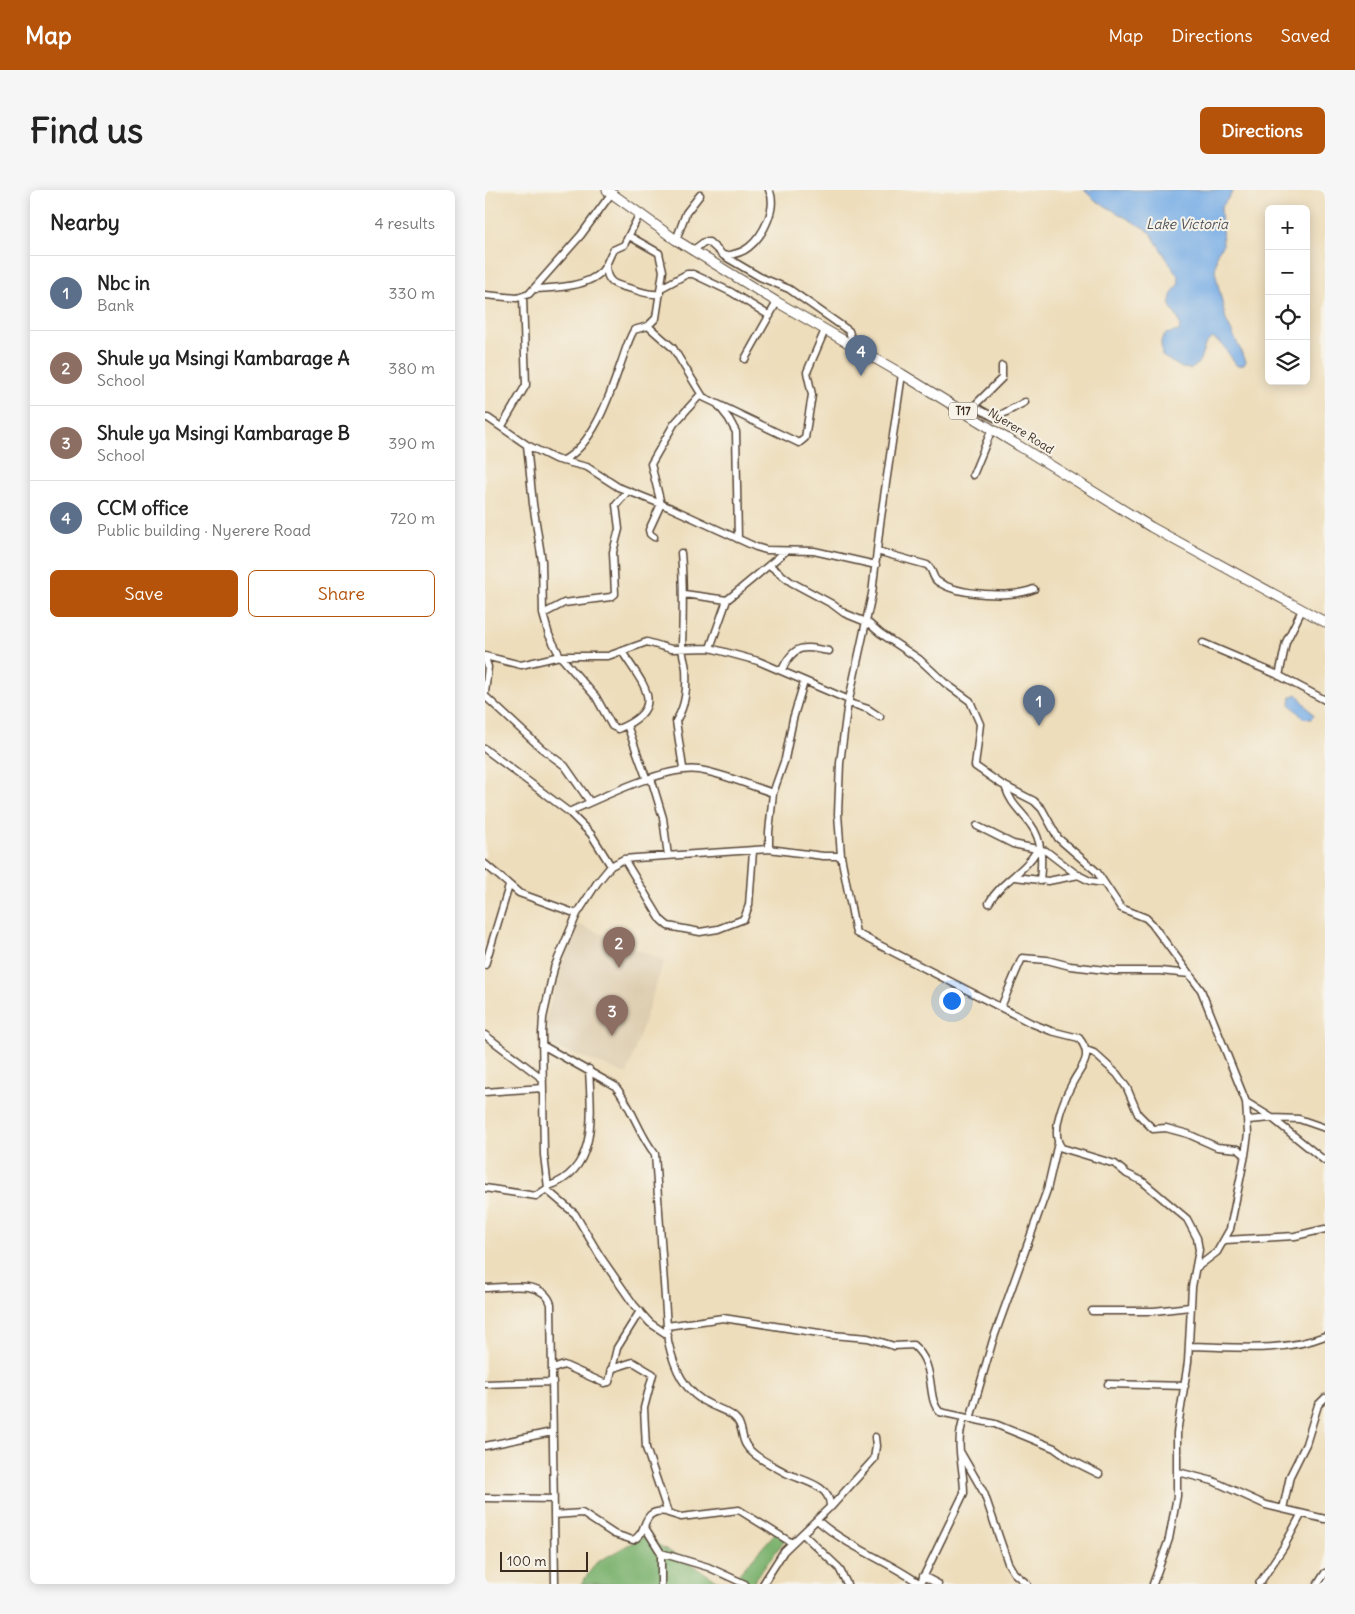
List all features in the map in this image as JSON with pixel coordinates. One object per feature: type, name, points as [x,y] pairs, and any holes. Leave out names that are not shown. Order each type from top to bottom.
[{"type":"main road","name":"Nyerere Road","points":[[609,192],[692,251],[902,374],[1151,526],[1325,622]]},
{"type":"street","points":[[724,256],[748,248],[761,233],[770,210],[771,195],[769,190]]},
{"type":"street","points":[[485,295],[523,297],[534,289],[581,235],[609,192]]},
{"type":"street","points":[[675,240],[686,213],[700,195]]},
{"type":"street","points":[[534,289],[586,281],[601,272],[613,250],[623,248],[639,215]]},
{"type":"street","points":[[562,461],[582,446],[594,426],[610,392],[631,335],[638,327],[649,326],[656,318],[663,272],[659,253],[629,236]]},
{"type":"street","points":[[692,251],[706,241],[724,256],[760,277],[789,290],[849,331],[853,347]]},
{"type":"street","points":[[606,265],[607,276],[615,286],[649,295],[661,291],[687,274],[693,274],[731,292],[770,316]]},
{"type":"street","points":[[502,426],[526,385],[523,297]]},
{"type":"street","points":[[745,359],[777,302]]},
{"type":"street","points":[[649,326],[673,348],[701,394],[770,430],[777,431],[795,442],[802,442],[807,434],[812,395],[807,372],[825,330]]},
{"type":"street","points":[[967,414],[1002,378],[1004,371],[1002,366]]},
{"type":"street","points":[[902,374],[866,621],[849,702],[838,796],[841,856],[856,933],[1042,1028],[1079,1038],[1086,1050],[1084,1068],[1072,1084],[1059,1119],[1056,1138],[1058,1143],[1062,1148],[1115,1164],[1127,1174],[1149,1185],[1190,1223],[1197,1238],[1185,1386],[1177,1433],[1177,1496],[1169,1539],[1153,1584]]},
{"type":"street","points":[[654,537],[649,534],[649,530],[661,504],[651,464],[674,424],[701,394]]},
{"type":"street","points":[[715,402],[729,419],[736,432],[738,539]]},
{"type":"street","points":[[974,406],[995,418],[1025,402]]},
{"type":"street","points":[[485,418],[502,426],[527,445],[562,461],[587,466],[627,492],[661,504],[766,550],[814,551],[875,565]]},
{"type":"street","points":[[973,475],[992,429]]},
{"type":"street","points":[[527,445],[533,504],[542,561],[543,614],[551,642],[560,656],[596,697],[611,726],[618,729],[644,713],[649,703],[647,693],[623,653]]},
{"type":"street","points":[[543,614],[564,604],[611,597],[615,594],[613,552],[619,529],[616,505],[627,492]]},
{"type":"street","points":[[710,648],[727,600],[786,551]]},
{"type":"street","points":[[877,551],[927,565],[937,581],[973,592],[1014,595],[1034,589]]},
{"type":"street","points":[[681,552],[684,594],[682,649],[686,670],[686,697],[684,708],[676,721],[683,768]]},
{"type":"street","points":[[769,565],[791,582],[832,604],[844,613],[866,621],[880,633],[919,659],[945,683],[970,702],[980,724],[975,766],[1005,786],[1034,801],[1042,809],[1059,838],[1097,872],[1121,908],[1146,918],[1152,924],[1201,990],[1246,1102],[1248,1120],[1245,1155],[1230,1229],[1217,1252],[1196,1268]]},
{"type":"street","points":[[684,594],[727,600]]},
{"type":"street","points":[[1279,676],[1286,642],[1302,610]]},
{"type":"street","points":[[590,802],[565,766],[541,748],[485,695],[488,668],[485,657],[517,665],[560,656],[596,657],[623,653],[647,642],[671,649],[710,648],[736,653],[781,670],[804,682],[868,709],[880,717]]},
{"type":"street","points":[[1203,643],[1279,676],[1325,700]]},
{"type":"street","points":[[781,670],[788,656],[795,650],[811,647],[829,651]]},
{"type":"street","points":[[769,849],[773,793],[785,759],[793,719],[804,682]]},
{"type":"street","points":[[627,725],[663,818],[668,856]]},
{"type":"street","points":[[485,748],[569,812],[591,834],[611,866]]},
{"type":"street","points":[[569,812],[649,779],[683,768],[714,773],[773,793]]},
{"type":"street","points":[[1005,786],[1014,806],[1035,830],[1042,860],[1040,881]]},
{"type":"street","points":[[977,826],[1013,844],[1050,853],[1079,875],[1090,881],[1104,883]]},
{"type":"street","points":[[668,1335],[650,1323],[640,1311],[600,1256],[575,1214],[548,1188],[544,1155],[543,1018],[554,968],[577,914],[597,883],[611,866],[624,859],[769,849],[823,856],[841,856]]},
{"type":"street","points":[[989,903],[999,889],[1015,877],[1039,850]]},
{"type":"street","points":[[624,859],[661,920],[675,929],[700,932],[718,929],[745,919],[749,905],[753,851]]},
{"type":"street","points":[[485,864],[509,886],[533,900],[577,914]]},
{"type":"street","points":[[1015,877],[1040,881],[1079,875]]},
{"type":"street","points":[[485,965],[509,886]]},
{"type":"street","points":[[1001,1007],[1022,958],[1115,971],[1160,971],[1190,974]]},
{"type":"street","points":[[485,1035],[543,1079]]},
{"type":"street","points":[[543,1045],[615,1086],[624,1096],[645,1140],[655,1156],[668,1335],[671,1356],[686,1387],[699,1400],[730,1414],[737,1420],[745,1444],[752,1451],[786,1472],[826,1491],[831,1507]]},
{"type":"street","points":[[1086,1050],[1094,1053],[1117,1074],[1127,1088],[1138,1114],[1153,1129],[1165,1128],[1188,1134],[1217,1147],[1238,1149],[1245,1155]]},
{"type":"street","points":[[485,1188],[537,1196],[571,1174],[586,1148],[591,1124],[589,1070]]},
{"type":"street","points":[[485,1092],[543,1088]]},
{"type":"street","points":[[1246,1102],[1272,1118],[1325,1161]]},
{"type":"street","points":[[1248,1120],[1272,1118],[1299,1119],[1325,1128]]},
{"type":"street","points":[[817,1520],[829,1531],[893,1566],[920,1584],[963,1493],[964,1479],[959,1449],[959,1436],[1047,1190],[1058,1143]]},
{"type":"street","points":[[1225,1240],[1295,1236],[1325,1229]]},
{"type":"street","points":[[485,1288],[529,1287],[541,1290],[546,1294],[552,1311],[555,1584]]},
{"type":"street","points":[[1092,1311],[1154,1311],[1191,1307]]},
{"type":"street","points":[[553,1369],[564,1365],[607,1383],[617,1348],[640,1311]]},
{"type":"street","points":[[667,1326],[723,1318],[832,1335],[868,1338],[894,1346],[911,1344],[919,1350],[928,1364],[937,1410],[995,1424],[1023,1435],[1054,1448],[1071,1460],[1099,1474]]},
{"type":"street","points":[[1189,1346],[1270,1348],[1305,1344],[1325,1336]]},
{"type":"street","points":[[611,1369],[633,1362],[653,1374],[644,1408],[647,1448],[667,1512]]},
{"type":"street","points":[[485,1384],[553,1382]]},
{"type":"street","points":[[1108,1384],[1185,1386]]},
{"type":"street","points":[[1283,1509],[1290,1476],[1305,1444],[1318,1405],[1325,1398]]},
{"type":"street","points":[[485,1446],[552,1432]]},
{"type":"street","points":[[763,1584],[792,1543],[831,1507],[874,1459],[875,1437]]},
{"type":"street","points":[[959,1449],[984,1493],[1014,1573],[1027,1584]]},
{"type":"street","points":[[1178,1472],[1213,1482],[1266,1505],[1301,1515],[1325,1519]]},
{"type":"street","points":[[485,1498],[553,1499]]},
{"type":"street","points":[[554,1515],[582,1513],[614,1534],[630,1540],[636,1540],[653,1513],[667,1512],[681,1517],[739,1510],[792,1543]]},
{"type":"street","points":[[1259,1584],[1283,1548],[1301,1515]]},
{"type":"street","points":[[644,1526],[661,1553],[661,1584]]},
{"type":"street","points":[[803,1534],[839,1568],[847,1584]]},
{"type":"street","points":[[661,1553],[708,1567],[745,1584]]},
{"type":"street","points":[[1318,1584],[1325,1573]]},
{"type":"street","points":[[923,1576],[938,1584]]},
{"type":"shaded area","points":[[575,923],[664,961],[627,1074],[539,1041]]},
{"type":"green space","points":[[776,1532],[786,1538],[752,1584],[730,1584]]},
{"type":"green space","points":[[644,1536],[723,1584],[581,1584],[596,1563]]},
{"type":"water","name":"Lake Victoria","points":[[1084,190],[1234,190],[1221,208],[1223,245],[1217,253],[1215,271],[1226,320],[1246,361],[1244,365],[1237,366],[1222,344],[1213,338],[1206,345],[1198,362],[1191,369],[1182,368],[1162,356],[1161,341],[1166,334],[1179,331],[1178,318],[1170,306],[1170,300],[1179,283],[1178,276],[1149,231],[1095,200]]},
{"type":"water","points":[[1297,694],[1314,716],[1311,719],[1303,718],[1290,704],[1291,697]]},
{"type":"place","name":"CCM office","points":[[861,376]]},
{"type":"place","name":"Nbc in","points":[[1039,726]]},
{"type":"place","name":"Shule ya Msingi Kambarage A","points":[[619,968]]},
{"type":"place","name":"Shule ya Msingi Kambarage B","points":[[612,1036]]}]
